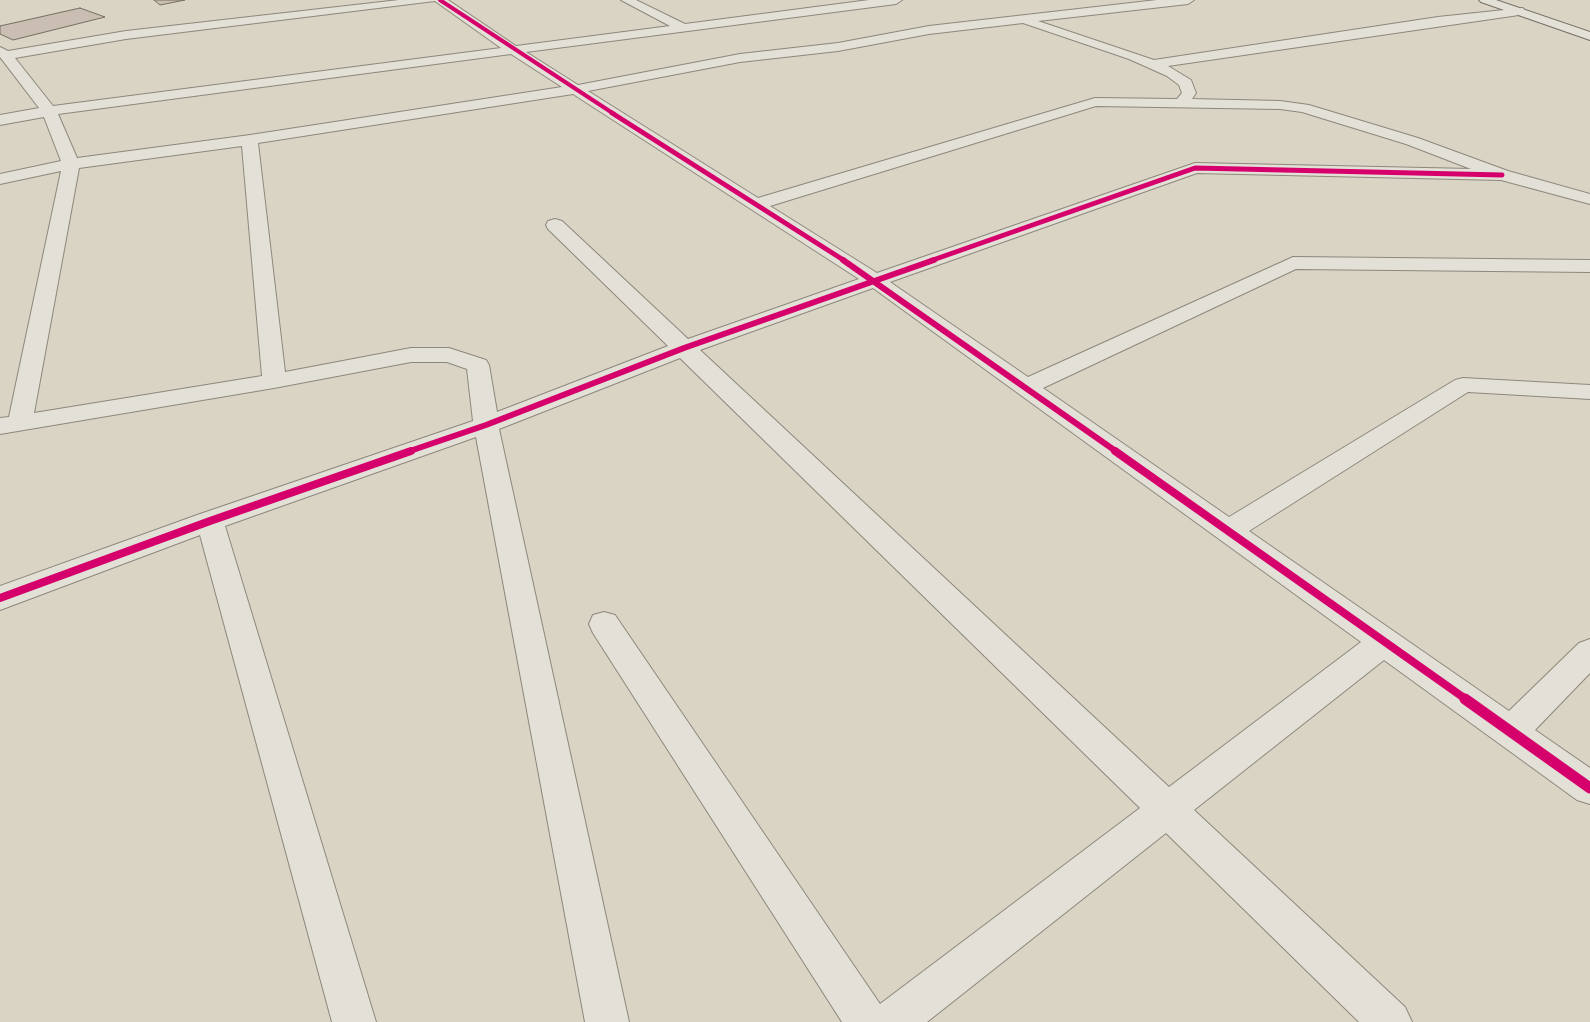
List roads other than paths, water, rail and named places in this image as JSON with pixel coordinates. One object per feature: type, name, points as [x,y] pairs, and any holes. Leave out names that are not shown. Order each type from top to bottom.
[{"type":"street","points":[[3,53],[126,35],[430,0]]},
{"type":"street","points":[[440,0],[515,51],[874,280],[1590,788]]},
{"type":"street","points":[[628,0],[684,28]]},
{"type":"street","points":[[0,120],[49,111],[515,51],[863,2],[896,0]]},
{"type":"street","points":[[1068,0],[1095,11]]},
{"type":"street","points":[[0,179],[71,164],[250,140],[577,89],[740,58],[838,47],[929,30],[1188,0]]},
{"type":"street","points":[[1485,0],[1551,12],[1568,21]]},
{"type":"street","points":[[1499,0],[1590,29]]},
{"type":"street","points":[[1153,64],[1438,21],[1518,6],[1590,36]]},
{"type":"street","points":[[1022,19],[1153,64],[1172,73],[1186,83],[1189,93],[1182,102]]},
{"type":"street","points":[[3,53],[49,111],[71,164],[10,425],[274,381],[410,355],[449,355],[478,365],[486,425],[607,1022]]},
{"type":"street","points":[[756,204],[1095,102],[1182,102],[1280,105],[1304,108],[1412,141],[1502,175],[1556,188],[1590,199]]},
{"type":"street","points":[[250,140],[274,381]]},
{"type":"street","points":[[0,598],[486,425],[684,348],[1195,168],[1502,175]]},
{"type":"street","points":[[555,225],[1390,1022]]},
{"type":"street","points":[[1026,387],[1294,263],[1590,266]]},
{"type":"street","points":[[1228,531],[1463,385],[1590,392]]},
{"type":"street","points":[[210,522],[354,1022]]},
{"type":"street","points":[[604,624],[867,1022]]},
{"type":"street","points":[[892,1022],[1384,642]]},
{"type":"street","points":[[1512,732],[1590,652]]}]
